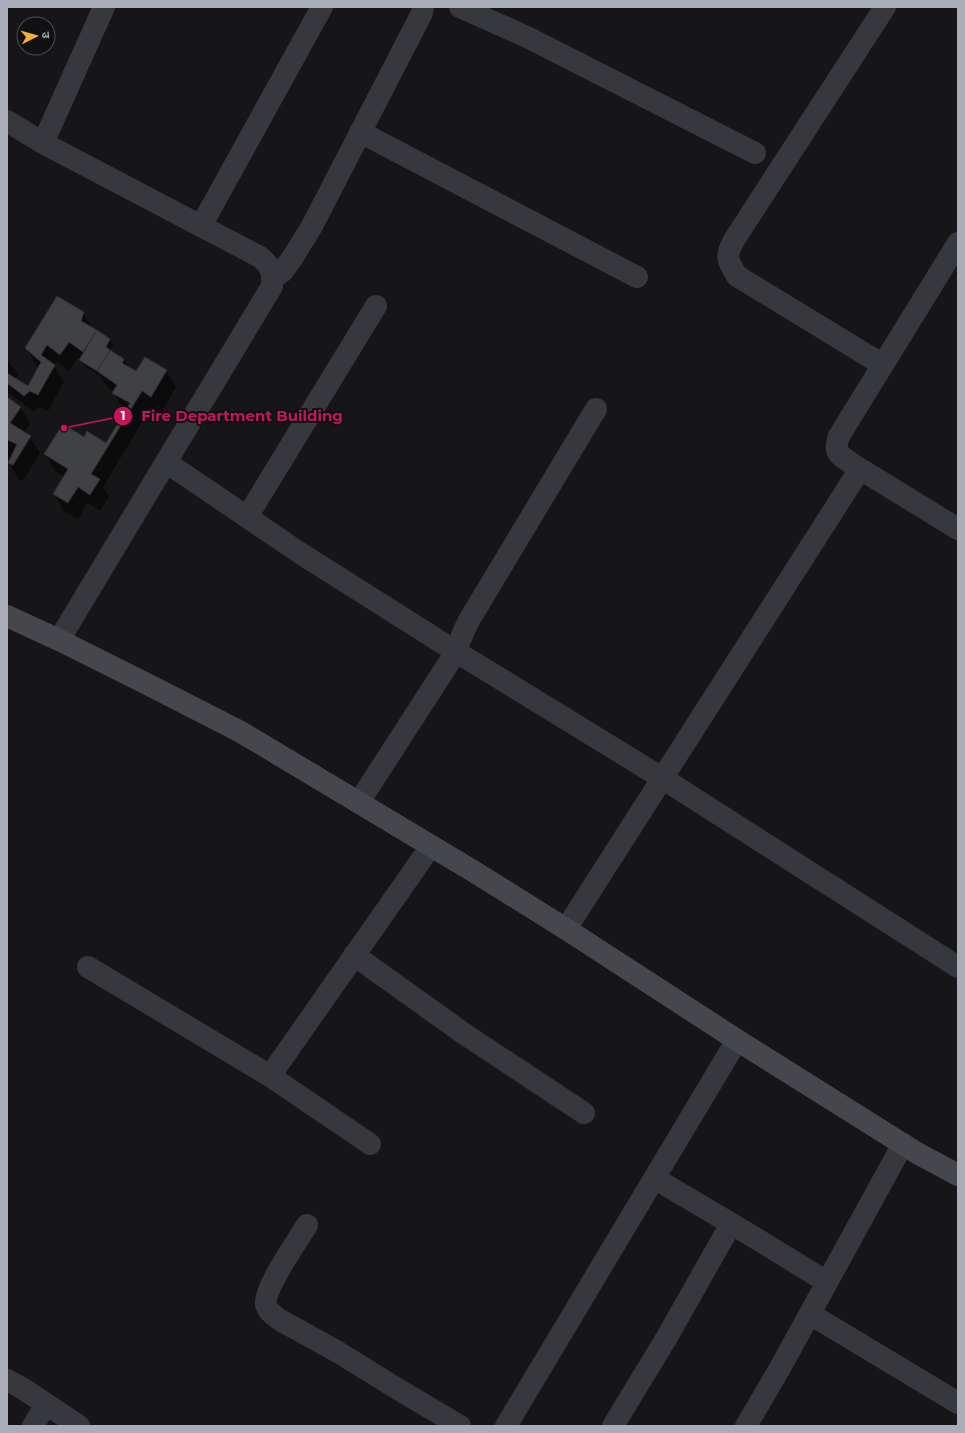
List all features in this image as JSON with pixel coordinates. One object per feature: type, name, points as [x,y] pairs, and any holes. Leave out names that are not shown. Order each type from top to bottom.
[{"type":"main road","points":[[7,616],[59,640],[241,732],[359,802],[566,929],[737,1040],[903,1144],[958,1175]]},
{"type":"street","points":[[43,143],[104,7]]},
{"type":"street","points":[[201,226],[322,7]]},
{"type":"street","points":[[272,279],[283,271],[293,258],[312,226],[422,13],[423,7]]},
{"type":"street","points":[[460,7],[529,38],[755,152]]},
{"type":"street","points":[[883,365],[737,276],[729,263],[727,253],[885,7]]},
{"type":"street","points":[[7,121],[43,143],[260,257],[268,264],[272,279],[272,286],[59,640]]},
{"type":"street","points":[[360,132],[637,277]]},
{"type":"street","points":[[958,243],[839,436],[836,446],[840,455],[860,469],[958,529]]},
{"type":"street","points":[[247,517],[376,306]]},
{"type":"street","points":[[359,802],[429,695],[455,651],[468,622],[596,409]]},
{"type":"street","points":[[166,462],[300,553],[455,651],[662,778],[958,967]]},
{"type":"street","points":[[566,929],[860,469]]},
{"type":"street","points":[[270,1076],[431,846]]},
{"type":"street","points":[[354,955],[464,1033],[584,1113]]},
{"type":"street","points":[[88,967],[270,1076],[370,1144]]},
{"type":"street","points":[[506,1426],[737,1040]]},
{"type":"street","points":[[746,1426],[810,1314],[903,1144]]},
{"type":"street","points":[[654,1178],[827,1282]]},
{"type":"street","points":[[613,1426],[667,1337],[731,1224]]},
{"type":"street","points":[[307,1225],[271,1285],[266,1297],[266,1306],[271,1313],[280,1320],[338,1352],[460,1426]]},
{"type":"street","points":[[810,1314],[958,1403]]},
{"type":"street","points":[[7,1380],[79,1426]]},
{"type":"street","points":[[33,1426],[46,1404]]},
{"type":"building","points":[[57,296],[84,312],[81,321],[97,330],[83,352],[69,342],[60,355],[47,345],[41,355],[55,365],[38,395],[30,391],[24,396],[7,383],[7,373],[28,386],[41,362],[25,348]]},
{"type":"building","points":[[97,330],[110,339],[106,347],[110,350],[97,371],[79,360]]},
{"type":"building","points":[[110,350],[124,359],[122,363],[136,371],[145,357],[167,370],[151,397],[142,391],[91,474],[100,479],[90,495],[78,487],[68,503],[53,494],[68,469],[44,454],[63,424],[84,437],[87,431],[106,443],[130,403],[112,393],[117,385],[97,371]]},
{"type":"building","points":[[7,397],[21,407],[10,423],[31,436],[13,465],[8,463],[17,444],[7,440]]},
{"type":"place","name":"Fire Department Building","points":[[64,428]]}]
